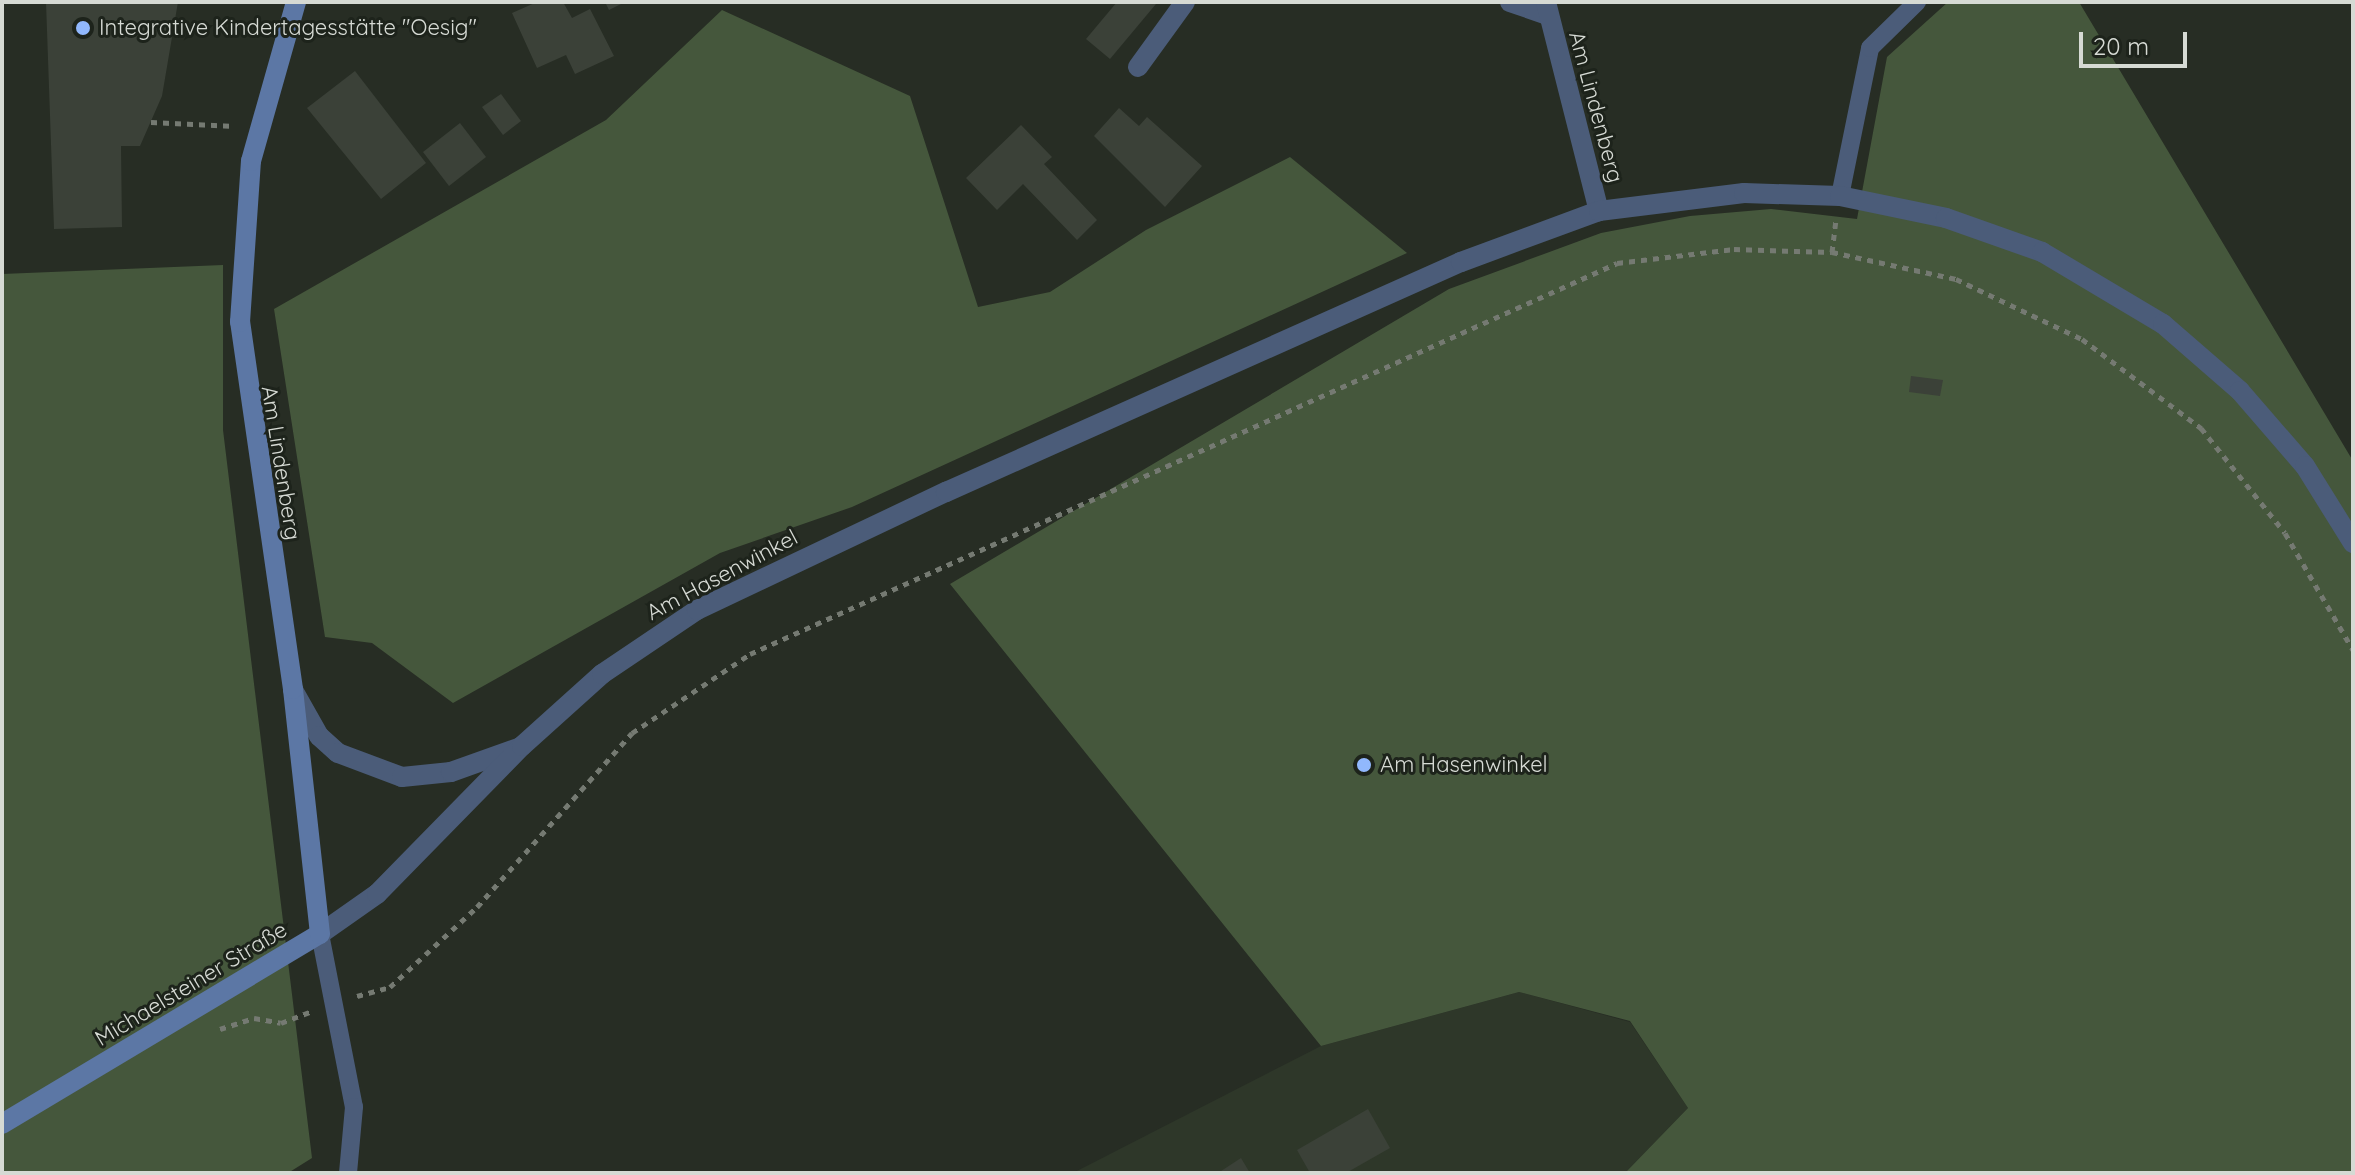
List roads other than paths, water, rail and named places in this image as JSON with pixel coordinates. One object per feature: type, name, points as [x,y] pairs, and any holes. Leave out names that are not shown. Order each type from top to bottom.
[{"type":"street","name":"Am Lindenberg","points":[[296,2],[260,127],[244,219],[240,322],[293,689],[320,934]]},
{"type":"street","points":[[1138,67],[1185,2]]},
{"type":"street","name":"Am Lindenberg","points":[[1510,2],[1546,8],[1599,211]]},
{"type":"street","name":"Am Hasenwinkel","points":[[320,934],[377,894],[522,746],[602,674],[647,643],[784,566],[1461,262],[1599,211],[1705,195],[1840,196],[1895,205],[1998,235],[2123,297],[2163,324],[2240,391],[2305,466],[2353,543]]},
{"type":"street","points":[[293,689],[319,736],[338,753],[402,777],[451,772],[522,746]]},
{"type":"street","name":"Michaelsteiner Straße","points":[[2,1124],[320,934]]},
{"type":"lane","points":[[1840,196],[1870,48],[1917,2]]},
{"type":"lane","name":"Michaelsteiner Straße","points":[[320,934],[331,1004],[354,1107],[348,1173]]},
{"type":"place","name":"Integrative Kindertagesstätte \"Oesig\"","points":[[83,28]]},
{"type":"place","name":"Am Hasenwinkel","points":[[1364,765]]}]
